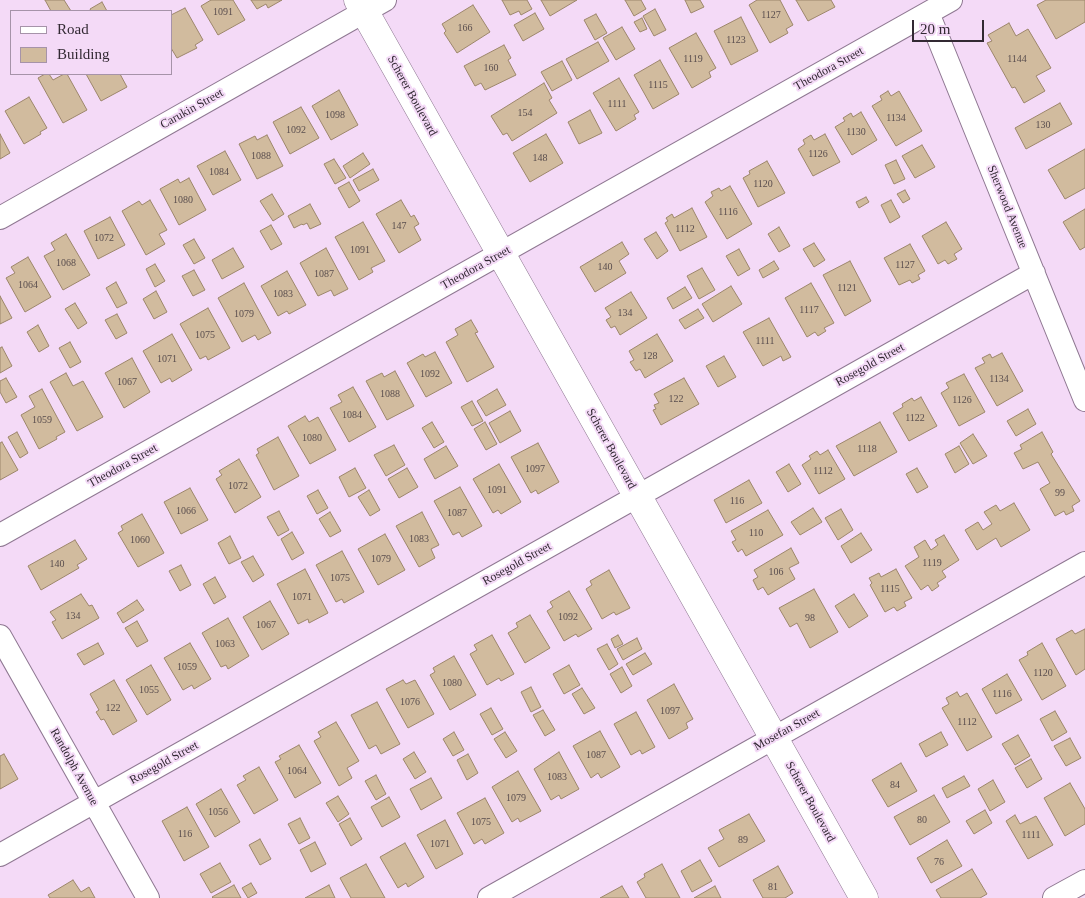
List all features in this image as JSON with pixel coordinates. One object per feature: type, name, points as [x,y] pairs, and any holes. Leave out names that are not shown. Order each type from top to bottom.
[{"type":"street","name":"Theodora Street","points":[[0,535],[951,0]]},
{"type":"street","name":"Carukin Street","points":[[0,218],[369,4]]},
{"type":"street","name":"Scherer Boulevard","points":[[369,4],[501,254],[864,898]]},
{"type":"street","name":"Sherwood Avenue","points":[[928,13],[1085,400]]},
{"type":"street","name":"Rosegold Street","points":[[0,855],[1034,273]]},
{"type":"street","name":"Mosefan Street","points":[[489,898],[1085,563]]},
{"type":"street","name":"Randolph Avenue","points":[[0,636],[148,898]]},
{"type":"street","points":[[1054,898],[1085,880]]},
{"type":"building","points":[[45,0],[64,0],[70,10],[50,10]]},
{"type":"building","points":[[211,0],[233,0],[245,20],[218,35],[201,6]]},
{"type":"building","points":[[251,0],[282,0],[268,8],[266,4],[257,9]]},
{"type":"building","points":[[502,0],[527,0],[532,9],[521,15],[519,11],[510,15]]},
{"type":"building","points":[[541,0],[577,0],[550,16]]},
{"type":"building","points":[[625,0],[641,0],[646,9],[634,16]]},
{"type":"building","points":[[685,0],[700,0],[704,7],[691,13]]},
{"type":"building","points":[[757,0],[780,0],[793,25],[786,29],[788,33],[770,43],[749,5]]},
{"type":"building","points":[[796,0],[831,0],[835,7],[808,21]]},
{"type":"building","points":[[1046,0],[1085,0],[1085,22],[1056,39],[1037,5]]},
{"type":"building","points":[[102,2],[106,10],[90,10]]},
{"type":"building","points":[[473,5],[490,32],[457,53],[444,33],[446,31],[442,24]]},
{"type":"building","points":[[185,8],[203,40],[195,45],[197,48],[177,58],[172,50],[172,14]]},
{"type":"building","points":[[655,9],[666,30],[654,36],[643,16]]},
{"type":"building","points":[[535,13],[544,29],[523,41],[514,25]]},
{"type":"building","points":[[596,14],[607,33],[595,40],[584,20]]},
{"type":"building","points":[[741,17],[758,51],[731,65],[714,31]]},
{"type":"building","points":[[642,18],[647,29],[640,32],[634,22]]},
{"type":"building","points":[[1009,23],[1016,36],[1028,29],[1051,68],[1036,76],[1045,91],[1024,103],[1015,87],[1012,88],[987,43],[992,41],[988,35]]},
{"type":"building","points":[[622,27],[635,49],[616,60],[603,38]]},
{"type":"building","points":[[696,33],[716,68],[709,72],[711,77],[692,88],[669,48]]},
{"type":"building","points":[[598,42],[609,61],[577,79],[566,59]]},
{"type":"building","points":[[504,45],[511,58],[508,60],[516,75],[485,90],[481,83],[475,86],[464,66]]},
{"type":"building","points":[[660,60],[679,94],[653,109],[634,75]]},
{"type":"building","points":[[562,61],[572,80],[552,91],[541,72]]},
{"type":"building","points":[[43,75],[50,75],[53,80],[62,75],[68,75],[87,110],[63,123],[38,78]]},
{"type":"building","points":[[87,75],[121,75],[127,87],[101,101]]},
{"type":"building","points":[[619,78],[639,112],[634,115],[636,119],[616,131],[593,93]]},
{"type":"building","points":[[544,83],[552,98],[549,100],[557,113],[512,141],[507,133],[503,135],[491,116]]},
{"type":"building","points":[[339,90],[358,125],[331,140],[312,106]]},
{"type":"building","points":[[888,91],[891,96],[899,91],[922,131],[896,146],[872,106],[882,100],[880,96]]},
{"type":"building","points":[[29,97],[47,128],[24,144],[5,111]]},
{"type":"building","points":[[1060,103],[1072,124],[1026,149],[1015,128]]},
{"type":"building","points":[[301,107],[319,138],[290,154],[273,122]]},
{"type":"building","points":[[590,110],[602,133],[579,144],[568,122]]},
{"type":"building","points":[[861,112],[877,140],[852,155],[835,127],[845,121],[843,118],[851,113],[853,117]]},
{"type":"building","points":[[0,134],[10,153],[0,159]]},
{"type":"building","points":[[546,134],[563,163],[530,182],[513,153]]},
{"type":"building","points":[[825,134],[840,162],[813,176],[798,149],[805,144],[803,140],[811,135],[814,140]]},
{"type":"building","points":[[267,135],[283,166],[257,179],[239,144],[255,136],[257,140]]},
{"type":"building","points":[[922,145],[935,167],[915,178],[902,156]]},
{"type":"building","points":[[1085,149],[1085,188],[1065,199],[1048,170]]},
{"type":"building","points":[[225,151],[241,180],[213,195],[197,166]]},
{"type":"building","points":[[363,153],[370,164],[350,178],[343,166]]},
{"type":"building","points":[[334,159],[346,178],[335,184],[324,164]]},
{"type":"building","points":[[896,160],[905,179],[894,184],[885,165]]},
{"type":"building","points":[[767,161],[785,193],[758,207],[743,178],[750,174],[749,171]]},
{"type":"building","points":[[373,169],[379,180],[359,191],[353,180]]},
{"type":"building","points":[[189,178],[206,210],[179,225],[160,189],[178,179],[180,183]]},
{"type":"building","points":[[349,182],[360,201],[349,208],[338,188]]},
{"type":"building","points":[[730,186],[752,224],[727,239],[705,202],[713,196],[711,192],[719,188],[721,191]]},
{"type":"building","points":[[905,190],[910,199],[903,203],[897,194]]},
{"type":"building","points":[[272,194],[284,214],[273,221],[260,201]]},
{"type":"building","points":[[866,197],[869,202],[859,208],[856,202]]},
{"type":"building","points":[[150,200],[167,230],[159,234],[165,244],[146,255],[122,211],[139,201],[142,205]]},
{"type":"building","points":[[401,200],[411,217],[414,215],[419,224],[414,227],[421,240],[399,253],[376,214]]},
{"type":"building","points":[[891,200],[900,217],[890,223],[881,205]]},
{"type":"building","points":[[310,204],[321,224],[310,229],[307,223],[294,228],[288,216]]},
{"type":"building","points":[[692,208],[707,237],[680,251],[665,223],[668,221],[666,218],[672,214],[674,218]]},
{"type":"building","points":[[1085,209],[1085,247],[1080,250],[1063,222]]},
{"type":"building","points":[[110,217],[125,245],[98,259],[84,231]]},
{"type":"building","points":[[363,222],[385,261],[371,268],[373,272],[359,280],[335,237]]},
{"type":"building","points":[[946,222],[962,249],[954,254],[957,259],[948,264],[945,260],[938,264],[922,236]]},
{"type":"building","points":[[271,225],[282,244],[271,250],[260,231]]},
{"type":"building","points":[[779,227],[790,246],[779,252],[768,234]]},
{"type":"building","points":[[656,232],[668,251],[657,259],[644,239]]},
{"type":"building","points":[[66,234],[90,275],[63,290],[44,256],[55,250],[51,243]]},
{"type":"building","points":[[194,239],[205,258],[194,264],[183,245]]},
{"type":"building","points":[[622,242],[629,254],[619,261],[626,273],[595,292],[580,267]]},
{"type":"building","points":[[814,243],[825,260],[814,267],[803,249]]},
{"type":"building","points":[[910,244],[925,271],[918,275],[920,279],[912,283],[910,280],[899,285],[884,258]]},
{"type":"building","points":[[233,248],[244,267],[222,279],[212,260]]},
{"type":"building","points":[[326,248],[348,289],[334,296],[331,290],[318,296],[300,263]]},
{"type":"building","points":[[739,249],[750,269],[738,276],[726,256]]},
{"type":"building","points":[[28,257],[51,297],[25,312],[6,278],[15,273],[11,267]]},
{"type":"building","points":[[774,261],[779,269],[763,278],[759,270]]},
{"type":"building","points":[[850,261],[871,301],[845,316],[823,275]]},
{"type":"building","points":[[155,264],[165,281],[155,287],[146,269]]},
{"type":"building","points":[[702,268],[715,290],[699,299],[687,276]]},
{"type":"building","points":[[194,270],[205,290],[193,296],[182,276]]},
{"type":"building","points":[[287,271],[306,305],[289,314],[287,311],[278,316],[261,286]]},
{"type":"building","points":[[116,282],[127,303],[117,308],[106,288]]},
{"type":"building","points":[[244,283],[271,333],[258,340],[255,335],[242,342],[218,298]]},
{"type":"building","points":[[811,283],[834,323],[824,328],[826,331],[818,336],[815,332],[807,337],[785,298]]},
{"type":"building","points":[[731,286],[742,304],[713,322],[702,304]]},
{"type":"building","points":[[685,287],[692,298],[673,309],[667,298]]},
{"type":"building","points":[[156,291],[167,312],[154,319],[143,299]]},
{"type":"building","points":[[631,292],[647,318],[620,335],[615,326],[611,328],[606,320],[611,317],[605,308]]},
{"type":"building","points":[[0,296],[12,318],[0,324]]},
{"type":"building","points":[[75,303],[87,323],[78,329],[65,309]]},
{"type":"building","points":[[208,308],[230,348],[208,360],[206,356],[200,359],[180,324]]},
{"type":"building","points":[[698,309],[704,318],[685,329],[679,320]]},
{"type":"building","points":[[117,314],[127,333],[116,339],[105,320]]},
{"type":"building","points":[[769,318],[791,357],[783,361],[781,356],[763,366],[743,332]]},
{"type":"building","points":[[471,320],[478,332],[475,333],[494,367],[467,382],[446,342],[458,335],[455,329]]},
{"type":"building","points":[[38,325],[49,346],[39,352],[27,332]]},
{"type":"building","points":[[172,334],[192,370],[172,382],[170,378],[161,383],[143,351]]},
{"type":"building","points":[[657,334],[673,361],[645,378],[640,369],[636,371],[630,362],[634,360],[629,351]]},
{"type":"building","points":[[70,342],[81,362],[70,368],[59,348]]},
{"type":"building","points":[[2,347],[12,366],[0,373],[0,348]]},
{"type":"building","points":[[435,352],[452,383],[426,397],[407,363],[423,354],[425,357]]},
{"type":"building","points":[[1002,353],[1023,391],[997,406],[975,368],[985,363],[982,358],[990,354],[992,358]]},
{"type":"building","points":[[724,356],[736,377],[718,387],[706,366]]},
{"type":"building","points":[[132,358],[150,392],[124,408],[105,373]]},
{"type":"building","points":[[395,371],[414,406],[387,420],[366,381],[382,373],[384,377]]},
{"type":"building","points":[[66,373],[73,386],[83,381],[103,417],[77,431],[50,382]]},
{"type":"building","points":[[964,374],[985,412],[959,426],[941,393],[949,388],[946,383]]},
{"type":"building","points":[[6,378],[17,397],[6,403],[0,392],[0,381]]},
{"type":"building","points":[[684,378],[699,404],[661,425],[653,410],[656,409],[654,405],[659,403],[654,394]]},
{"type":"building","points":[[353,387],[376,427],[349,442],[330,408],[342,402],[338,395]]},
{"type":"building","points":[[42,389],[65,432],[39,449],[21,415],[35,407],[29,396]]},
{"type":"building","points":[[497,389],[506,405],[486,416],[477,401]]},
{"type":"building","points":[[921,397],[937,426],[909,441],[893,413],[912,398],[914,401]]},
{"type":"building","points":[[472,401],[483,421],[472,426],[461,407]]},
{"type":"building","points":[[1028,409],[1036,424],[1016,436],[1007,421]]},
{"type":"building","points":[[510,411],[521,431],[500,443],[489,423]]},
{"type":"building","points":[[305,416],[309,422],[318,417],[336,450],[310,464],[288,426]]},
{"type":"building","points":[[432,422],[444,442],[434,448],[422,428]]},
{"type":"building","points":[[485,422],[497,444],[486,450],[474,429]]},
{"type":"building","points":[[880,422],[897,452],[854,476],[836,446]]},
{"type":"building","points":[[17,432],[28,453],[20,458],[8,437]]},
{"type":"building","points":[[1042,432],[1053,452],[1051,454],[1080,501],[1072,506],[1074,511],[1066,515],[1064,511],[1055,516],[1040,489],[1050,483],[1038,462],[1023,469],[1014,453],[1022,449],[1020,445]]},
{"type":"building","points":[[973,434],[987,456],[973,464],[960,443]]},
{"type":"building","points":[[278,437],[299,476],[274,490],[256,455],[259,453],[257,449]]},
{"type":"building","points":[[2,442],[18,470],[0,480],[0,443]]},
{"type":"building","points":[[538,443],[559,482],[538,494],[536,490],[531,493],[511,457]]},
{"type":"building","points":[[394,445],[405,465],[386,476],[374,455]]},
{"type":"building","points":[[446,446],[458,466],[435,479],[424,459]]},
{"type":"building","points":[[959,446],[969,464],[955,473],[945,454]]},
{"type":"building","points":[[828,450],[845,479],[819,494],[802,465],[811,459],[809,456],[817,451],[820,455]]},
{"type":"building","points":[[239,459],[261,497],[235,513],[216,479],[222,475],[219,471]]},
{"type":"building","points":[[499,464],[521,502],[501,514],[498,510],[493,513],[473,479]]},
{"type":"building","points":[[789,464],[801,484],[788,492],[776,472]]},
{"type":"building","points":[[355,468],[366,488],[349,497],[339,477]]},
{"type":"building","points":[[407,468],[418,487],[399,498],[388,479]]},
{"type":"building","points":[[917,468],[928,487],[917,493],[906,474]]},
{"type":"building","points":[[749,480],[762,503],[726,523],[714,500]]},
{"type":"building","points":[[460,487],[482,526],[462,537],[459,532],[453,535],[434,501]]},
{"type":"building","points":[[190,488],[208,520],[181,534],[164,502]]},
{"type":"building","points":[[318,490],[328,508],[317,514],[307,496]]},
{"type":"building","points":[[369,490],[380,510],[370,516],[358,497]]},
{"type":"building","points":[[1014,503],[1030,530],[1001,547],[996,538],[977,550],[965,530],[978,522],[983,530],[992,524],[984,512],[996,505],[1000,511]]},
{"type":"building","points":[[813,508],[822,522],[800,535],[791,522]]},
{"type":"building","points":[[841,509],[853,530],[838,540],[825,518]]},
{"type":"building","points":[[768,510],[783,535],[746,556],[742,549],[738,552],[732,542],[736,540],[731,531]]},
{"type":"building","points":[[279,511],[289,530],[278,536],[267,517]]},
{"type":"building","points":[[330,512],[341,531],[330,537],[319,519]]},
{"type":"building","points":[[422,512],[439,545],[431,549],[435,558],[419,567],[396,526]]},
{"type":"building","points":[[142,514],[164,553],[138,567],[118,533],[123,530],[121,526]]},
{"type":"building","points":[[292,532],[304,553],[292,560],[281,539]]},
{"type":"building","points":[[861,533],[872,550],[851,563],[841,546]]},
{"type":"building","points":[[385,534],[405,570],[378,585],[358,549]]},
{"type":"building","points":[[944,535],[959,560],[942,571],[946,577],[937,583],[939,586],[932,591],[928,585],[921,590],[905,566],[919,557],[914,547],[925,540],[931,550],[938,545],[935,540]]},
{"type":"building","points":[[230,536],[241,558],[229,564],[218,543]]},
{"type":"building","points":[[75,540],[87,559],[77,565],[79,568],[41,590],[28,566]]},
{"type":"building","points":[[791,548],[799,563],[789,568],[795,579],[768,595],[763,587],[758,590],[753,580],[758,577],[754,570]]},
{"type":"building","points":[[342,551],[364,592],[344,603],[342,599],[336,602],[316,565]]},
{"type":"building","points":[[253,556],[264,575],[253,582],[241,562]]},
{"type":"building","points":[[181,565],[191,585],[180,591],[169,571]]},
{"type":"building","points":[[305,569],[328,613],[309,623],[308,619],[298,624],[277,584]]},
{"type":"building","points":[[896,569],[912,598],[904,602],[906,606],[897,611],[894,607],[885,612],[870,585],[872,583],[869,578],[879,573],[881,577]]},
{"type":"building","points":[[609,570],[630,608],[616,615],[614,612],[602,619],[586,589],[592,585],[590,581]]},
{"type":"building","points":[[215,577],[226,597],[214,604],[203,584]]},
{"type":"building","points":[[814,589],[838,632],[810,648],[797,623],[790,627],[779,608]]},
{"type":"building","points":[[569,591],[592,629],[578,637],[576,634],[564,641],[547,611],[553,607],[550,602]]},
{"type":"building","points":[[81,594],[89,606],[92,605],[99,618],[62,639],[52,622],[56,620],[50,612]]},
{"type":"building","points":[[854,594],[868,616],[849,628],[835,606]]},
{"type":"building","points":[[137,600],[144,610],[123,623],[117,613]]},
{"type":"building","points":[[270,601],[289,634],[262,650],[243,617]]},
{"type":"building","points":[[530,615],[550,648],[525,663],[508,633],[518,627],[516,623]]},
{"type":"building","points":[[228,618],[249,656],[228,669],[226,665],[221,667],[202,633]]},
{"type":"building","points":[[137,621],[148,641],[137,647],[125,628]]},
{"type":"building","points":[[1085,629],[1085,669],[1076,675],[1056,639],[1072,630],[1075,634]]},
{"type":"building","points":[[492,635],[514,674],[501,681],[499,678],[487,685],[470,654],[477,650],[474,645]]},
{"type":"building","points":[[618,635],[623,644],[615,648],[611,639]]},
{"type":"building","points":[[637,638],[642,649],[623,660],[617,649]]},
{"type":"building","points":[[98,643],[104,654],[84,665],[77,654]]},
{"type":"building","points":[[190,643],[211,679],[194,689],[192,685],[183,690],[164,658]]},
{"type":"building","points":[[1042,643],[1066,686],[1042,700],[1019,660],[1028,655],[1027,652]]},
{"type":"building","points":[[607,644],[618,664],[609,670],[597,649]]},
{"type":"building","points":[[645,653],[652,664],[633,675],[626,664]]},
{"type":"building","points":[[454,656],[476,695],[450,710],[430,675],[435,672],[433,668]]},
{"type":"building","points":[[151,665],[171,700],[147,715],[126,680]]},
{"type":"building","points":[[569,665],[580,685],[564,694],[553,674]]},
{"type":"building","points":[[622,667],[632,686],[621,693],[610,674]]},
{"type":"building","points":[[1007,674],[1022,700],[996,714],[982,689]]},
{"type":"building","points":[[114,680],[137,721],[113,735],[104,719],[101,720],[96,712],[99,710],[90,694]]},
{"type":"building","points":[[403,680],[406,684],[415,680],[434,714],[408,728],[386,689]]},
{"type":"building","points":[[674,684],[693,719],[686,723],[688,728],[669,739],[647,700]]},
{"type":"building","points":[[531,687],[541,707],[531,712],[521,692]]},
{"type":"building","points":[[582,688],[595,708],[584,714],[572,694]]},
{"type":"building","points":[[957,692],[960,697],[967,693],[992,737],[967,751],[942,708],[949,704],[946,698]]},
{"type":"building","points":[[377,702],[400,744],[381,754],[376,745],[369,749],[351,715]]},
{"type":"building","points":[[491,708],[503,729],[492,735],[480,714]]},
{"type":"building","points":[[543,710],[555,730],[545,736],[533,715]]},
{"type":"building","points":[[1055,711],[1067,732],[1052,741],[1040,719]]},
{"type":"building","points":[[636,712],[655,747],[642,754],[640,750],[631,755],[614,724]]},
{"type":"building","points":[[336,722],[359,761],[347,768],[352,778],[339,786],[314,741],[321,737],[318,732]]},
{"type":"building","points":[[600,731],[620,767],[601,778],[598,773],[591,778],[573,746]]},
{"type":"building","points":[[454,732],[464,750],[453,756],[443,739]]},
{"type":"building","points":[[505,732],[517,751],[506,758],[494,739]]},
{"type":"building","points":[[941,732],[948,745],[926,757],[919,744]]},
{"type":"building","points":[[1018,735],[1030,756],[1015,765],[1002,744]]},
{"type":"building","points":[[1070,738],[1081,758],[1066,766],[1054,746]]},
{"type":"building","points":[[299,745],[321,783],[295,798],[275,762],[281,759],[279,756]]},
{"type":"building","points":[[414,752],[426,772],[415,779],[403,759]]},
{"type":"building","points":[[559,752],[579,789],[561,799],[559,795],[551,800],[534,769]]},
{"type":"building","points":[[4,754],[18,779],[0,789],[0,756]]},
{"type":"building","points":[[468,754],[478,773],[467,780],[457,760]]},
{"type":"building","points":[[1031,759],[1042,779],[1027,788],[1015,768]]},
{"type":"building","points":[[901,763],[917,791],[888,807],[872,780]]},
{"type":"building","points":[[259,767],[278,800],[254,814],[237,785],[246,780],[243,776]]},
{"type":"building","points":[[518,771],[541,811],[520,822],[518,818],[512,822],[492,787]]},
{"type":"building","points":[[376,775],[386,794],[376,800],[365,781]]},
{"type":"building","points":[[964,776],[970,786],[947,798],[942,788]]},
{"type":"building","points":[[431,778],[442,798],[421,810],[410,789]]},
{"type":"building","points":[[993,780],[1005,802],[990,811],[978,789]]},
{"type":"building","points":[[1070,783],[1085,809],[1085,824],[1065,836],[1044,798]]},
{"type":"building","points":[[221,789],[240,822],[215,837],[196,804]]},
{"type":"building","points":[[934,795],[950,822],[910,845],[894,817]]},
{"type":"building","points":[[338,796],[349,814],[338,822],[326,803]]},
{"type":"building","points":[[389,797],[400,817],[382,827],[371,807]]},
{"type":"building","points":[[485,798],[504,833],[485,844],[482,839],[474,844],[457,813]]},
{"type":"building","points":[[187,807],[209,847],[184,861],[162,821]]},
{"type":"building","points":[[985,810],[992,823],[974,834],[966,821]]},
{"type":"building","points":[[749,814],[765,841],[719,867],[708,848],[724,839],[719,830]]},
{"type":"building","points":[[1015,815],[1020,824],[1036,816],[1053,845],[1028,859],[1006,821]]},
{"type":"building","points":[[300,818],[310,838],[299,844],[288,824]]},
{"type":"building","points":[[350,818],[362,839],[351,846],[339,824]]},
{"type":"building","points":[[445,820],[463,854],[436,869],[417,835]]},
{"type":"building","points":[[260,839],[271,859],[260,865],[249,845]]},
{"type":"building","points":[[947,840],[962,866],[931,883],[917,858]]},
{"type":"building","points":[[315,842],[326,864],[311,872],[300,850]]},
{"type":"building","points":[[405,843],[424,877],[408,887],[406,883],[398,888],[380,857]]},
{"type":"building","points":[[700,860],[712,881],[692,892],[681,871]]},
{"type":"building","points":[[220,863],[231,882],[211,893],[200,874]]},
{"type":"building","points":[[366,864],[385,898],[351,898],[340,878]]},
{"type":"building","points":[[662,864],[680,898],[646,898],[637,882],[645,877],[644,874]]},
{"type":"building","points":[[778,866],[793,893],[785,898],[763,898],[753,880]]},
{"type":"building","points":[[972,869],[987,894],[980,898],[941,898],[936,890]]},
{"type":"building","points":[[73,880],[81,892],[89,887],[95,898],[50,898],[48,895]]},
{"type":"building","points":[[251,883],[257,893],[248,898],[242,888]]},
{"type":"building","points":[[234,885],[241,898],[212,897]]},
{"type":"building","points":[[329,885],[335,898],[305,898]]},
{"type":"building","points":[[622,886],[629,898],[600,898]]},
{"type":"building","points":[[715,886],[721,898],[694,898]]}]
